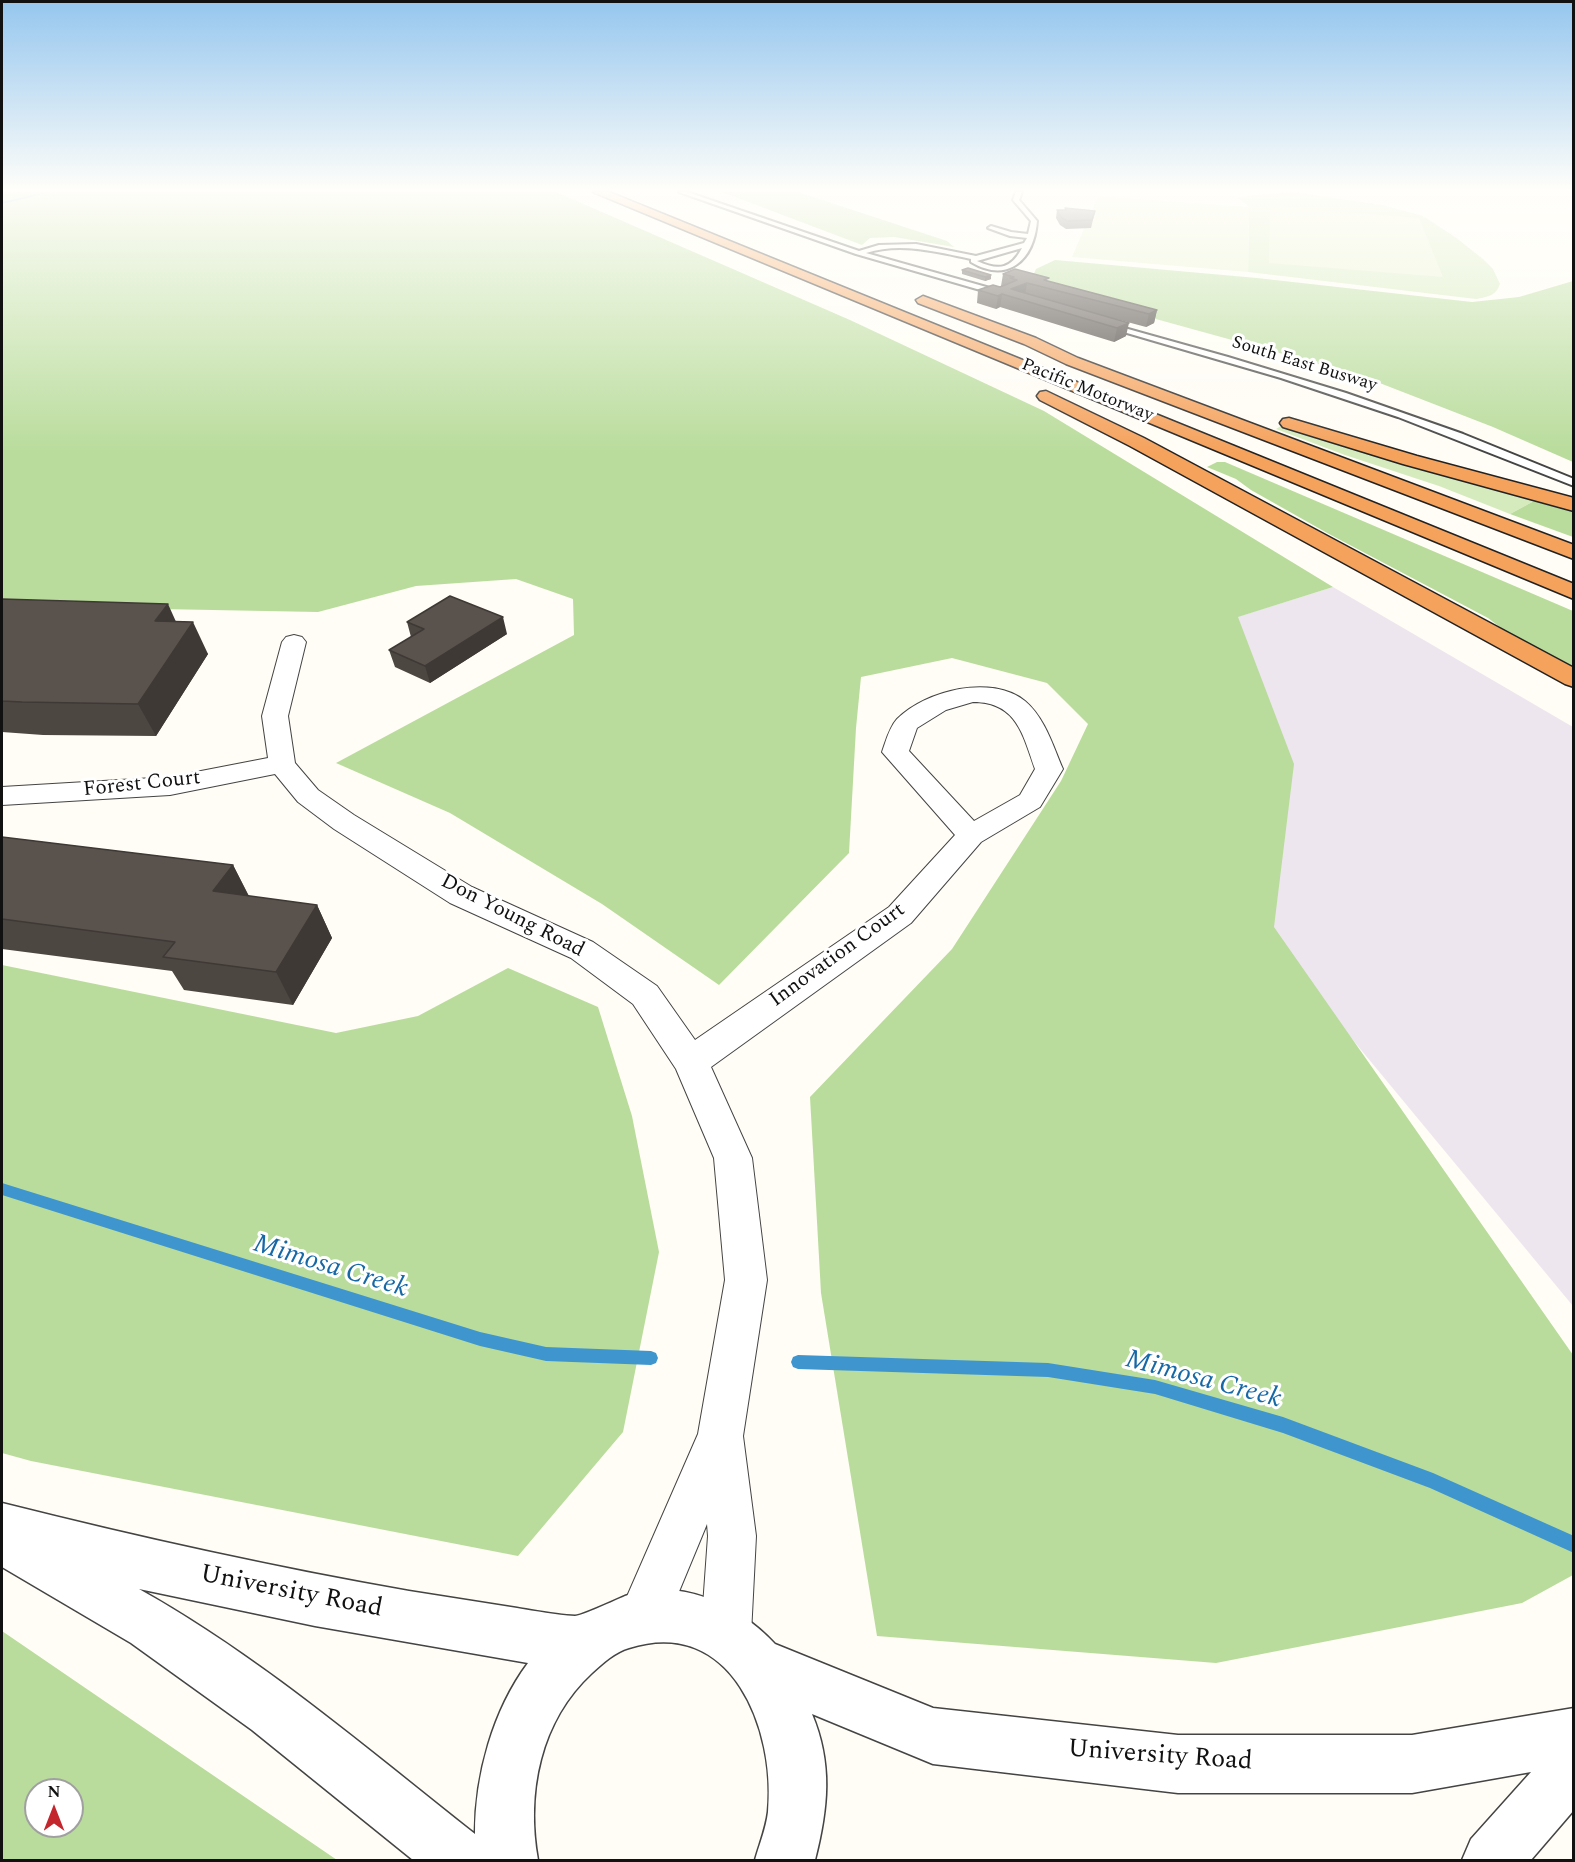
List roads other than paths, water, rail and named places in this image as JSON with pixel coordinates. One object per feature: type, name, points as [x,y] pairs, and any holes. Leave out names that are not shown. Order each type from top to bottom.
[{"type":"highway","points":[[788,279],[1016,381],[1137,442],[1574,679]]},
{"type":"highway","name":"Pacific Motorway","points":[[813,279],[1574,592]]},
{"type":"highway","name":"Pacific Motorway","points":[[907,294],[1030,341],[1072,361],[1574,553]]},
{"type":"highway","points":[[1030,341],[1079,351],[1267,416],[1410,460],[1574,505]]},
{"type":"street","points":[[282,764],[275,716],[294,642]]},
{"type":"street","name":"Innovation Court","points":[[691,1062],[900,915],[971,835],[1030,801],[1049,769],[1028,720],[1011,702],[992,696],[969,695],[947,699],[929,707],[905,725],[895,752],[971,835]]},
{"type":"street","name":"Forest Court","points":[[2,796],[170,786],[282,764]]},
{"type":"street","name":"Don Young Road","points":[[282,764],[308,796],[344,822],[461,895],[582,950],[645,995],[691,1062],[733,1158],[746,1280],[720,1436],[643,1617]]},
{"type":"street","name":"Don Young Road","points":[[720,1436],[743,1649]]},
{"type":"street","name":"University Road","points":[[2,1528],[157,1567],[301,1596],[488,1630],[583,1644]]},
{"type":"street","points":[[2,1539],[159,1630],[272,1710],[460,1860]]},
{"type":"street","name":"University Road","points":[[508,1860],[505,1793],[518,1734],[546,1682],[583,1644],[612,1626],[643,1617],[687,1617],[743,1649],[933,1736],[1178,1764],[1412,1764],[1574,1736]]},
{"type":"street","points":[[743,1649],[783,1706],[796,1756],[797,1812],[785,1860]]},
{"type":"street","points":[[1492,1860],[1574,1766]]},
{"type":"lane","points":[[948,279],[1008,296]]},
{"type":"lane","name":"South East Busway","points":[[1099,322],[1349,395],[1426,423],[1574,483]]},
{"type":"waterway","name":"Mimosa Creek","points":[[2,1189],[480,1339],[546,1354],[651,1358]]},
{"type":"waterway","name":"Mimosa Creek","points":[[798,1362],[1048,1370],[1155,1387],[1283,1425],[1433,1481],[1574,1545]]}]
